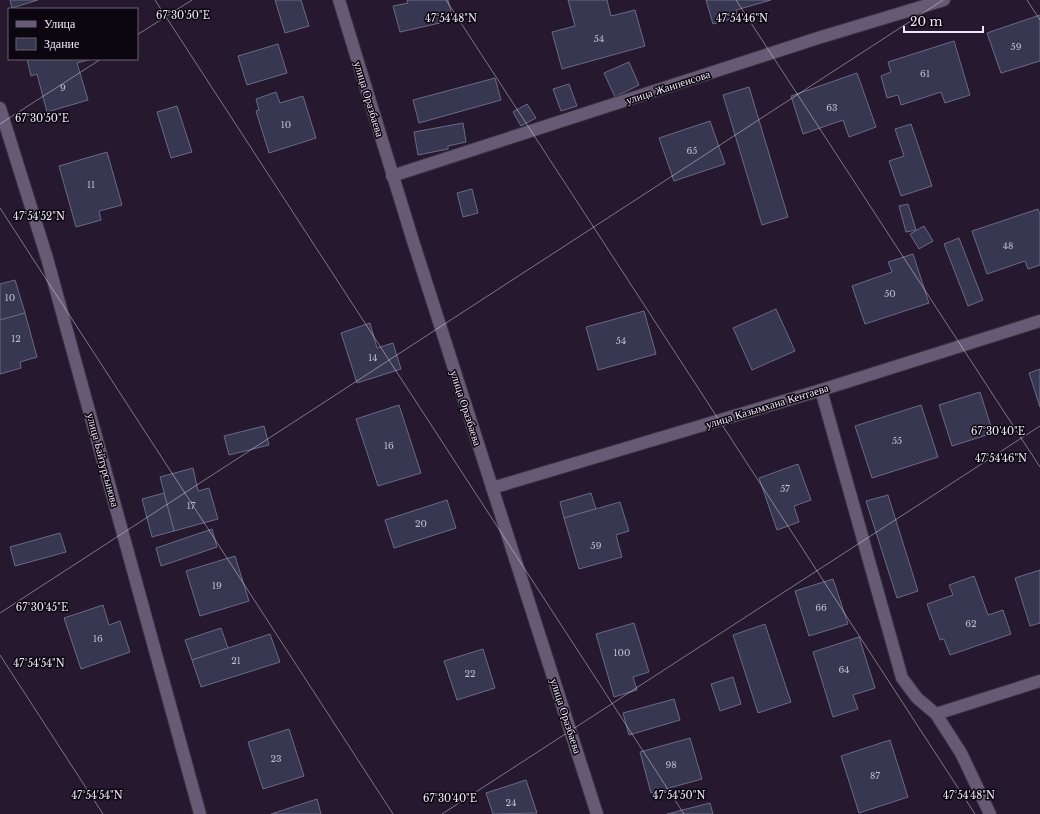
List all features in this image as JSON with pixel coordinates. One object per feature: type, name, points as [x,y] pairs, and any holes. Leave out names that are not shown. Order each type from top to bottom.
[{"type":"street","name":"улица Оразбаева","points":[[339,0],[392,176],[598,814]]},
{"type":"street","name":"улица Жанпеисова","points":[[392,176],[818,38],[944,0]]},
{"type":"street","name":"улица Байтурсынова","points":[[0,108],[47,258],[200,814]]},
{"type":"street","name":"улица Казымхана Кентаева","points":[[492,488],[821,390],[1040,321]]},
{"type":"street","points":[[821,390],[902,678],[917,698],[936,714],[961,753],[990,814]]},
{"type":"street","points":[[936,714],[1040,681]]},
{"type":"building","points":[[10,0],[38,0],[12,8]]},
{"type":"building","points":[[275,0],[301,0],[309,26],[285,33]]},
{"type":"building","points":[[407,0],[448,0],[453,20],[400,32],[393,6],[408,3]]},
{"type":"building","points":[[568,0],[607,0],[611,16],[635,10],[645,46],[562,69],[552,32],[575,26]]},
{"type":"building","points":[[706,0],[771,0],[736,10],[738,17],[713,24]]},
{"type":"building","points":[[1040,15],[1040,61],[1001,73],[987,33]]},
{"type":"building","points":[[954,41],[970,95],[945,103],[941,92],[901,105],[898,95],[887,98],[881,76],[891,72],[888,62]]},
{"type":"building","points":[[278,44],[287,73],[247,85],[238,56]]},
{"type":"building","points":[[27,60],[88,60],[77,63],[88,100],[47,112],[37,74],[31,76]]},
{"type":"building","points":[[629,62],[639,85],[615,97],[604,73]]},
{"type":"building","points":[[857,73],[876,127],[849,137],[843,120],[803,134],[791,96]]},
{"type":"building","points":[[495,78],[501,100],[419,123],[413,100]]},
{"type":"building","points":[[569,84],[577,106],[561,111],[553,89]]},
{"type":"building","points":[[749,87],[788,217],[762,225],[723,95]]},
{"type":"building","points":[[276,92],[280,103],[303,96],[316,138],[269,153],[256,111],[259,110],[256,99]]},
{"type":"building","points":[[527,104],[536,118],[521,126],[513,112]]},
{"type":"building","points":[[177,106],[192,152],[171,158],[157,112]]},
{"type":"building","points":[[710,121],[725,164],[674,181],[659,138]]},
{"type":"building","points":[[463,123],[466,142],[448,146],[448,149],[418,155],[414,132]]},
{"type":"building","points":[[911,124],[932,186],[901,196],[889,161],[904,156],[895,129]]},
{"type":"building","points":[[107,152],[122,205],[99,211],[101,220],[76,227],[59,166]]},
{"type":"building","points":[[472,189],[478,213],[463,217],[457,193]]},
{"type":"building","points":[[908,204],[916,230],[906,232],[899,206]]},
{"type":"building","points":[[1038,209],[1040,215],[1040,265],[1028,269],[1025,261],[987,274],[972,231]]},
{"type":"building","points":[[924,226],[933,241],[919,249],[910,234]]},
{"type":"building","points":[[959,238],[983,300],[968,306],[944,244]]},
{"type":"building","points":[[913,254],[929,303],[865,324],[852,286],[892,272],[888,262]]},
{"type":"building","points":[[15,280],[25,313],[0,320],[0,284]]},
{"type":"building","points":[[776,309],[795,351],[752,370],[733,328]]},
{"type":"building","points":[[644,311],[656,354],[598,370],[586,327]]},
{"type":"building","points":[[25,313],[37,357],[20,362],[21,368],[0,374],[0,320]]},
{"type":"building","points":[[370,323],[377,348],[393,343],[401,369],[357,383],[341,333]]},
{"type":"building","points":[[1040,369],[1040,407],[1029,373]]},
{"type":"building","points":[[980,392],[993,433],[952,446],[939,405]]},
{"type":"building","points":[[399,405],[421,473],[378,486],[356,419]]},
{"type":"building","points":[[921,405],[938,457],[872,478],[855,426]]},
{"type":"building","points":[[264,426],[269,445],[229,455],[224,436]]},
{"type":"building","points":[[798,464],[811,500],[794,506],[799,522],[777,530],[759,478]]},
{"type":"building","points":[[193,468],[198,491],[209,488],[218,519],[174,531],[160,477]]},
{"type":"building","points":[[164,493],[174,531],[152,537],[142,499]]},
{"type":"building","points":[[591,493],[596,509],[564,518],[560,502]]},
{"type":"building","points":[[888,495],[918,591],[897,598],[866,501]]},
{"type":"building","points":[[447,500],[456,528],[394,548],[385,520]]},
{"type":"building","points":[[620,502],[629,531],[616,535],[622,557],[579,569],[564,518]]},
{"type":"building","points":[[212,529],[217,547],[161,566],[156,548]]},
{"type":"building","points":[[60,533],[66,552],[15,566],[10,547]]},
{"type":"building","points":[[235,556],[249,601],[200,616],[186,571]]},
{"type":"building","points":[[1040,570],[1040,623],[1030,626],[1015,578]]},
{"type":"building","points":[[974,576],[988,615],[1003,610],[1011,634],[950,655],[944,639],[940,640],[927,604],[953,595],[949,585]]},
{"type":"building","points":[[833,579],[848,624],[809,636],[795,591]]},
{"type":"building","points":[[103,605],[109,625],[120,621],[130,652],[81,669],[64,618]]},
{"type":"building","points":[[634,623],[649,672],[633,677],[637,690],[614,697],[596,634]]},
{"type":"building","points":[[765,624],[791,702],[758,713],[733,635]]},
{"type":"building","points":[[221,628],[228,648],[192,660],[185,640]]},
{"type":"building","points":[[270,634],[280,662],[201,687],[192,660]]},
{"type":"building","points":[[859,637],[875,688],[853,695],[858,709],[833,717],[813,652]]},
{"type":"building","points":[[483,649],[495,688],[457,700],[444,661]]},
{"type":"building","points":[[733,677],[741,704],[720,711],[711,684]]},
{"type":"building","points":[[674,699],[680,720],[629,735],[623,713]]},
{"type":"building","points":[[289,729],[304,776],[263,789],[248,742]]},
{"type":"building","points":[[690,738],[702,779],[651,793],[640,752]]},
{"type":"building","points":[[890,740],[908,797],[859,813],[841,756]]},
{"type":"building","points":[[526,780],[537,813],[493,814],[486,793]]},
{"type":"building","points":[[317,799],[321,814],[271,814]]},
{"type":"building","points":[[710,803],[713,814],[667,814]]}]
